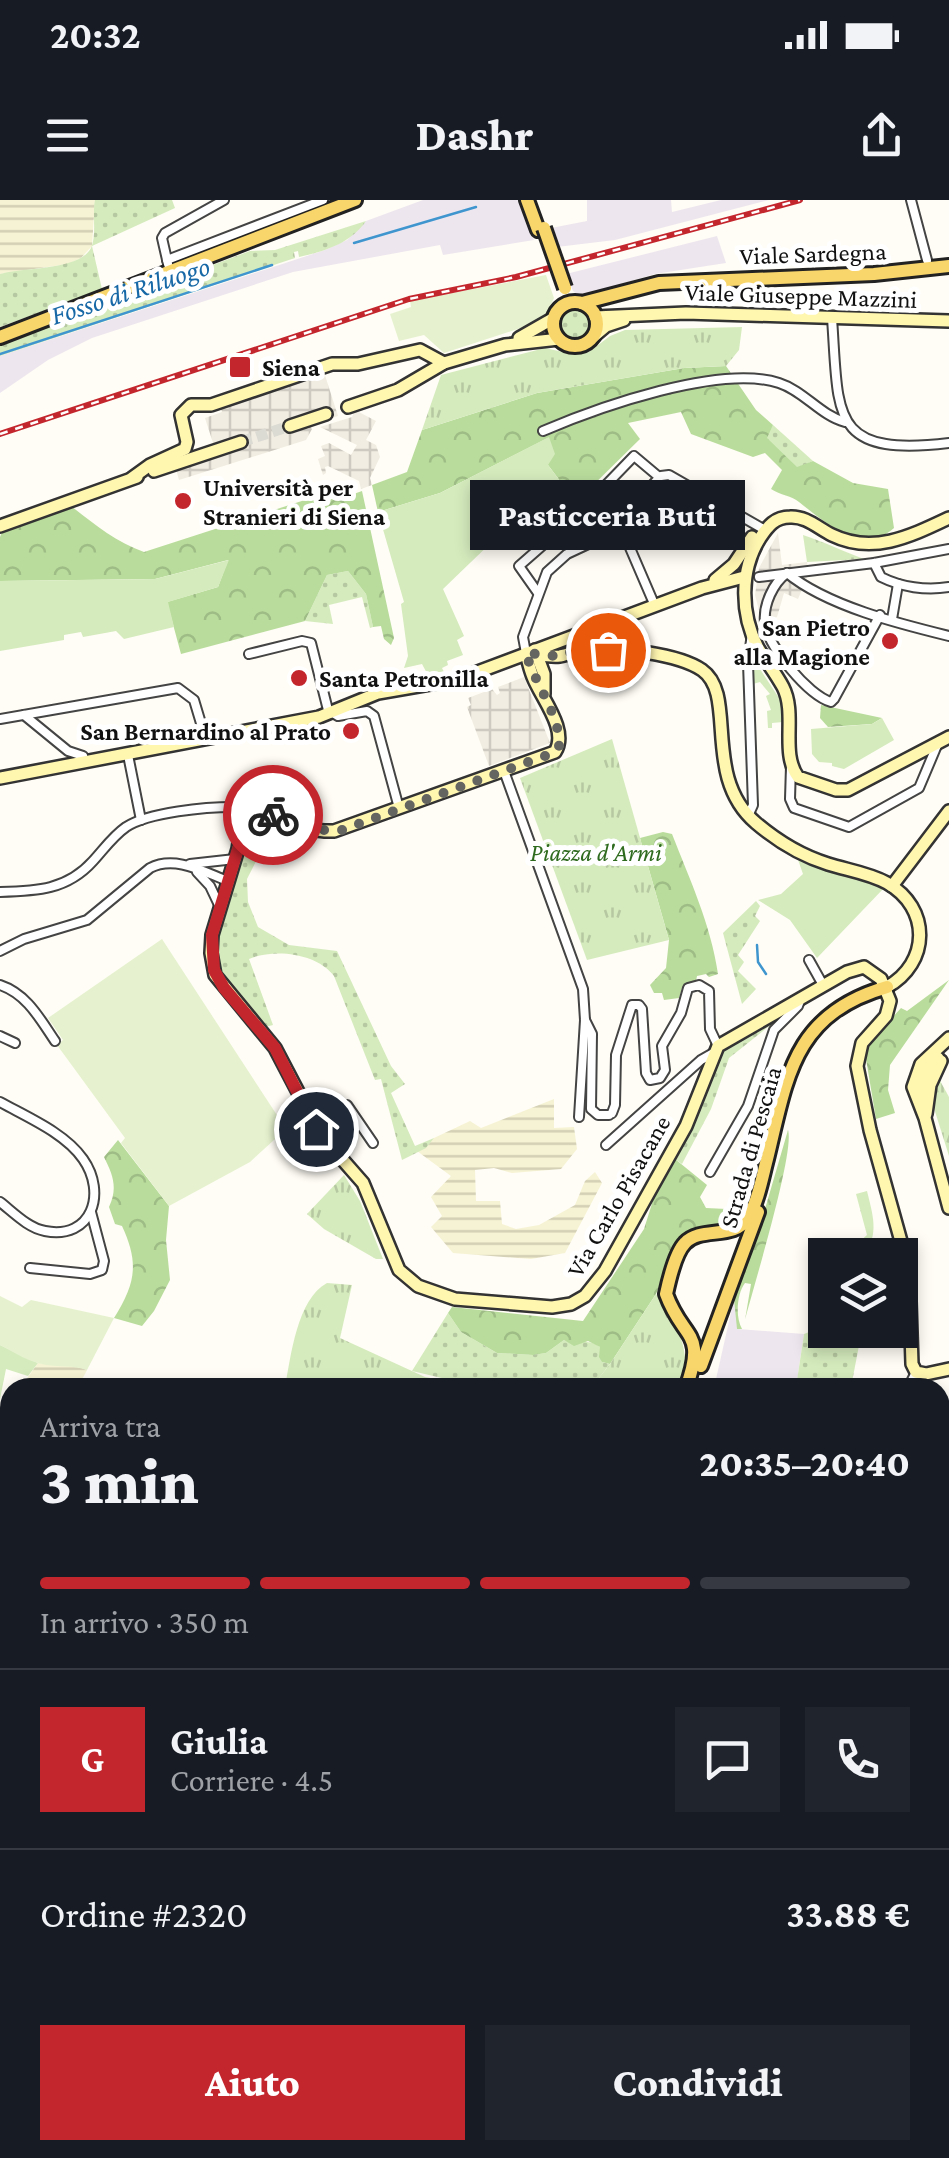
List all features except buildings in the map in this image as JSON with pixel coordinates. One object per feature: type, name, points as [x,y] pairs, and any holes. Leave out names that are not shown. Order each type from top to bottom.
[{"type":"main road","points":[[0,338],[168,266],[355,200]]},
{"type":"main road","points":[[531,200],[562,290],[557,313],[559,338]]},
{"type":"main road","name":"Viale Sardegna","points":[[586,308],[650,285],[726,278],[874,274],[949,266]]},
{"type":"main road","points":[[562,290],[586,308],[593,337]]},
{"type":"main road","name":"Viale Giuseppe Mazzini","points":[[557,313],[586,308]]},
{"type":"main road","name":"Viale Giuseppe Mazzini","points":[[559,338],[577,347],[593,337]]},
{"type":"main road","name":"Strada di Pescaia","points":[[691,1378],[696,1348],[666,1294],[682,1246],[692,1239],[734,1229],[746,1220],[760,1184],[786,1079],[799,1050],[827,1018],[887,987]]},
{"type":"main road","name":"Strada di Pescaia","points":[[693,1378],[758,1213],[801,1058],[826,1027],[887,987]]},
{"type":"street","points":[[224,200],[164,232],[168,266],[323,200]]},
{"type":"street","points":[[911,200],[927,260]]},
{"type":"street","name":"Viale Giuseppe Mazzini","points":[[586,308],[653,315],[949,321]]},
{"type":"street","name":"Viale Giuseppe Mazzini","points":[[506,344],[557,313]]},
{"type":"street","name":"Viale Giuseppe Mazzini","points":[[593,337],[617,322],[653,315]]},
{"type":"street","points":[[832,318],[845,422]]},
{"type":"street","name":"Viale Giuseppe Mazzini","points":[[444,363],[506,344],[559,338]]},
{"type":"street","points":[[132,478],[184,449],[187,442],[181,416],[191,405],[211,406],[332,364],[358,364],[418,350],[444,363]]},
{"type":"street","points":[[348,406],[398,390],[444,363]]},
{"type":"street","points":[[543,430],[671,390],[732,379],[779,383],[874,442],[949,444]]},
{"type":"street","points":[[290,426],[326,414]]},
{"type":"street","points":[[0,523],[241,442]]},
{"type":"street","points":[[538,593],[519,566],[581,512],[634,456],[660,477]]},
{"type":"street","points":[[0,892],[35,891],[64,884],[84,870],[121,831],[141,820],[208,808],[239,807],[322,832],[342,830],[551,754],[558,748],[559,735],[544,694],[532,677],[532,653],[522,640],[547,572],[560,559],[598,540],[660,477],[669,475],[762,528]]},
{"type":"street","points":[[702,588],[734,564],[762,528],[780,518],[800,518],[840,538],[868,545],[895,540],[949,518]]},
{"type":"street","points":[[618,520],[654,606]]},
{"type":"street","points":[[748,816],[752,806],[748,663],[753,577],[749,559],[762,528]]},
{"type":"street","points":[[0,778],[206,740],[331,713],[382,692],[446,683],[702,588],[949,549]]},
{"type":"street","points":[[874,563],[880,576],[898,584],[933,589],[949,586]]},
{"type":"street","points":[[788,573],[772,588],[765,620],[769,634],[805,686],[827,702],[834,699],[880,615]]},
{"type":"street","points":[[788,573],[824,595],[949,636]]},
{"type":"street","points":[[892,619],[898,584]]},
{"type":"street","points":[[752,634],[787,696],[792,762],[794,773],[801,778],[844,791],[944,739]]},
{"type":"street","points":[[249,654],[311,642],[331,713]]},
{"type":"street","points":[[532,653],[562,656],[587,648],[641,652],[704,671],[718,693],[726,777],[748,816],[810,858],[892,886],[911,910],[921,942],[909,970],[887,987]]},
{"type":"street","points":[[0,719],[178,688],[194,700],[206,740]]},
{"type":"street","points":[[331,713],[340,716],[366,711],[374,716],[400,809]]},
{"type":"street","points":[[24,715],[68,751],[82,756]]},
{"type":"street","points":[[792,762],[790,799],[794,808],[849,827],[919,788],[944,739]]},
{"type":"street","points":[[128,755],[141,820]]},
{"type":"street","points":[[504,770],[585,995],[579,1116]]},
{"type":"street","name":"Via Carlo Pisacane","points":[[239,807],[240,842],[211,947],[216,974],[275,1048],[323,1138],[362,1183],[396,1266],[409,1281],[470,1302],[562,1306],[584,1298],[605,1270],[688,1121],[716,1049]]},
{"type":"street","points":[[892,886],[949,812]]},
{"type":"street","points":[[184,865],[236,860]]},
{"type":"street","points":[[211,862],[230,877]]},
{"type":"street","points":[[0,951],[24,939],[87,920],[152,867],[170,863],[230,877]]},
{"type":"street","points":[[184,865],[206,880],[220,906]]},
{"type":"street","points":[[809,960],[823,985]]},
{"type":"street","points":[[606,1145],[716,1049],[823,985],[859,967],[872,970],[887,987],[889,1010],[864,1038],[857,1061],[870,1130],[910,1277],[912,1361],[916,1372],[913,1378]]},
{"type":"street","points":[[0,985],[28,1003],[55,1041]]},
{"type":"street","points":[[586,1020],[592,1034],[591,1109],[598,1115],[610,1114],[616,1105],[616,1055],[632,1005],[642,1009],[646,1073],[650,1080],[660,1078],[664,1072],[662,1046],[681,1013],[688,988],[702,986],[709,991],[710,1029],[716,1049]]},
{"type":"street","points":[[710,1172],[751,1100],[774,1030],[801,998]]},
{"type":"street","points":[[0,1036],[15,1044]]},
{"type":"street","points":[[943,1054],[923,1061],[913,1090],[949,1208]]},
{"type":"street","points":[[0,1102],[66,1142],[83,1158],[96,1188],[91,1212],[65,1230],[46,1232],[32,1226],[0,1202]]},
{"type":"street","points":[[309,1117],[347,1105],[373,1142]]},
{"type":"street","points":[[30,1268],[90,1274],[102,1270],[104,1261],[91,1212]]},
{"type":"street","points":[[916,1372],[926,1374],[949,1368]]},
{"type":"shaded area","points":[[0,200],[95,200],[92,246],[68,264],[0,274]]},
{"type":"shaded area","points":[[423,200],[520,200],[534,240],[443,255],[440,245],[293,272],[92,338],[48,360],[0,393],[0,356],[325,250],[347,240],[366,221]]},
{"type":"shaded area","points":[[587,200],[671,200],[672,212],[721,200],[769,200],[615,240],[557,247],[551,228],[587,221]]},
{"type":"shaded area","points":[[717,236],[726,263],[655,274],[580,296],[573,291],[566,274]]},
{"type":"shaded area","points":[[323,369],[338,416],[323,421],[323,408],[288,419],[292,431],[310,425],[306,440],[179,480],[176,469],[214,446],[205,418],[222,412],[219,403]]},
{"type":"shaded area","points":[[355,410],[376,421],[366,440],[376,445],[380,457],[370,478],[372,485],[361,489],[359,481],[328,466],[323,475],[318,459],[325,456],[321,446],[329,443],[351,455],[357,445],[320,427],[352,417]]},
{"type":"shaded area","points":[[778,533],[782,565],[807,562],[809,573],[798,599],[784,593],[777,617],[762,622],[755,595],[759,568]]},
{"type":"shaded area","points":[[524,677],[550,743],[489,766],[467,707],[471,705],[468,698],[492,689],[497,695],[498,687]]},
{"type":"shaded area","points":[[554,1099],[554,1128],[574,1127],[577,1149],[561,1169],[512,1173],[494,1168],[475,1170],[476,1201],[500,1201],[502,1224],[516,1229],[539,1225],[575,1205],[585,1181],[595,1172],[602,1183],[565,1253],[531,1259],[453,1253],[431,1227],[442,1216],[431,1197],[451,1176],[417,1151],[470,1121],[481,1128]]},
{"type":"shaded area","points":[[734,1299],[738,1329],[804,1334],[797,1378],[716,1378]]},
{"type":"shaded area","points":[[38,1363],[87,1370],[83,1378],[27,1378]]},
{"type":"green space","points":[[95,200],[172,200],[175,208],[92,246],[102,289],[0,327],[0,274],[63,264],[85,255],[93,243]]},
{"type":"green space","points":[[366,221],[345,241],[327,249],[299,257],[298,251],[294,252],[295,258],[0,356],[0,345],[250,251],[275,250]]},
{"type":"green space","points":[[546,275],[554,298],[547,313],[533,324],[444,353],[424,335],[399,341],[390,314],[411,307],[410,301]]},
{"type":"green space","points":[[575,308],[587,313],[592,325],[587,337],[575,342],[563,337],[558,325],[563,313]]},
{"type":"green space","points":[[742,327],[739,350],[726,366],[684,368],[537,393],[422,430],[441,375],[545,348],[572,354],[589,352],[625,330]]},
{"type":"green space","points":[[726,366],[756,410],[773,425],[767,438],[797,467],[813,461],[853,483],[888,489],[894,528],[869,539],[832,527],[796,500],[771,489],[782,470],[765,453],[753,457],[691,434],[681,412],[628,423],[640,439],[576,502],[548,465],[548,438],[440,493],[378,512],[372,485],[407,472],[422,430],[537,393],[684,368]]},
{"type":"green space","points":[[773,425],[813,461],[797,468],[766,438]]},
{"type":"green space","points":[[549,437],[555,454],[548,465],[576,502],[559,516],[550,505],[544,510],[534,499],[523,502],[498,536],[443,589],[464,636],[457,640],[463,655],[447,661],[448,665],[442,668],[446,676],[429,677],[422,664],[404,668],[408,656],[401,604],[404,602],[378,512],[440,493]]},
{"type":"green space","points":[[342,488],[348,496],[362,491],[394,638],[391,645],[384,639],[381,626],[373,627],[366,594],[348,571],[327,575],[305,621],[181,654],[167,602],[218,587],[228,560],[155,579],[0,581],[3,529],[71,506],[115,538],[144,552]]},
{"type":"green space","points":[[618,496],[628,505],[598,537],[586,542],[579,535]]},
{"type":"green space","points":[[803,535],[819,541],[864,559],[807,562]]},
{"type":"green space","points":[[229,560],[218,587],[168,602],[174,627],[124,639],[116,631],[83,637],[81,632],[64,635],[64,640],[0,651],[0,581],[155,579]]},
{"type":"green space","points":[[348,571],[366,594],[373,627],[370,628],[362,597],[329,605],[333,624],[305,621],[327,575]]},
{"type":"green space","points":[[754,660],[781,701],[783,722],[772,723],[772,728],[768,728],[767,711],[771,710],[766,696],[770,694],[760,682],[753,684]]},
{"type":"green space","points":[[821,705],[882,718],[872,724],[828,727],[820,718]]},
{"type":"green space","points":[[882,718],[894,740],[844,769],[819,762],[812,754],[811,729],[872,724]]},
{"type":"green space","name":"Piazza d'Armi","points":[[612,739],[669,940],[587,960],[520,778]]},
{"type":"green space","points":[[250,818],[274,826],[247,879],[248,902],[258,927],[289,945],[337,951],[391,1066],[405,1084],[391,1093],[415,1146],[434,1138],[426,1148],[402,1160],[381,1079],[375,1080],[334,976],[317,962],[294,955],[270,954],[249,959],[273,1025],[265,1027],[221,974],[218,940]]},
{"type":"green space","points":[[663,832],[672,834],[693,886],[718,974],[697,976],[696,981],[682,988],[679,998],[664,1000],[662,993],[654,993],[650,985],[666,968],[669,940],[640,838]]},
{"type":"green space","points":[[796,854],[884,888],[817,958],[790,920],[758,900],[781,894],[803,874]]},
{"type":"green space","points":[[756,901],[760,906],[755,916],[760,921],[738,955],[744,962],[738,971],[756,989],[742,1004],[723,933]]},
{"type":"green space","points":[[162,939],[286,1129],[250,1162],[169,1206],[121,1143],[125,1138],[57,1045],[63,1040],[48,1018]]},
{"type":"green space","points":[[949,980],[890,1065],[888,1090],[895,1113],[876,1119],[865,1053],[869,1043],[901,1008],[907,1011]]},
{"type":"green space","points":[[783,1015],[729,1058],[711,1109],[682,1164],[675,1159],[702,1105],[722,1052]]},
{"type":"green space","points":[[939,1079],[949,1097],[949,1156],[933,1105]]},
{"type":"green space","points":[[788,1130],[772,1221],[745,1320],[751,1284],[745,1283],[740,1293],[738,1312],[742,1329],[737,1329],[734,1299]]},
{"type":"green space","points":[[118,1140],[169,1206],[166,1240],[170,1280],[142,1326],[114,1318],[133,1273],[127,1239],[122,1226],[115,1224],[109,1207],[113,1182],[104,1157]]},
{"type":"green space","points":[[675,1159],[707,1185],[700,1197],[706,1208],[727,1209],[740,1217],[734,1223],[681,1237],[656,1294],[610,1364],[599,1357],[600,1347],[588,1341],[574,1346],[564,1340],[546,1353],[533,1355],[497,1353],[461,1332],[448,1313],[452,1307],[583,1321],[644,1229],[655,1194]]},
{"type":"green space","points":[[344,1175],[360,1201],[383,1259],[376,1259],[324,1229],[307,1214]]},
{"type":"green space","points":[[867,1191],[873,1216],[871,1238],[864,1238],[867,1235],[856,1194]]},
{"type":"green space","points":[[327,1283],[352,1285],[340,1338],[430,1378],[287,1378],[302,1315]]},
{"type":"green space","points":[[656,1294],[681,1338],[683,1378],[599,1378]]},
{"type":"green space","points":[[0,1296],[22,1307],[31,1300],[114,1318],[87,1370],[46,1365],[0,1345]]},
{"type":"green space","points":[[448,1313],[461,1332],[497,1353],[533,1355],[546,1353],[564,1340],[587,1342],[600,1347],[602,1362],[610,1364],[599,1378],[442,1378],[412,1371]]},
{"type":"green space","points":[[808,1332],[808,1348],[859,1348],[853,1378],[797,1378],[804,1334]]},
{"type":"green space","points":[[0,1345],[38,1363],[28,1376],[6,1369],[4,1378],[0,1378]]},
{"type":"waterway","name":"Fosso di Riluogo","points":[[354,243],[476,207]]},
{"type":"waterway","name":"Fosso di Riluogo","points":[[0,354],[272,265]]},
{"type":"waterway","points":[[757,945],[758,962],[766,974]]},
{"type":"tunnel","points":[[241,442],[290,426]]},
{"type":"railway","points":[[0,434],[409,299],[516,277],[800,200]]},
{"type":"way so far","points":[[273,815],[310,830],[342,830],[553,753],[559,746],[559,735],[544,694],[532,677],[526,653],[562,656],[587,648],[608,650]]},
{"type":"place","name":"Siena","points":[[240,367]]},
{"type":"place","name":"Università per Stranieri di Siena","points":[[183,501]]},
{"type":"place","name":"San Pietro alla Magione","points":[[890,641]]},
{"type":"place","name":"Pasticceria Buti","points":[[608,650]]},
{"type":"place","name":"Santa Petronilla","points":[[299,678]]},
{"type":"place","name":"San Bernardino al Prato","points":[[351,731]]},
{"type":"route","points":[[273,815],[234,807],[240,844],[212,935],[212,962],[224,988],[275,1048],[316,1129]]}]
